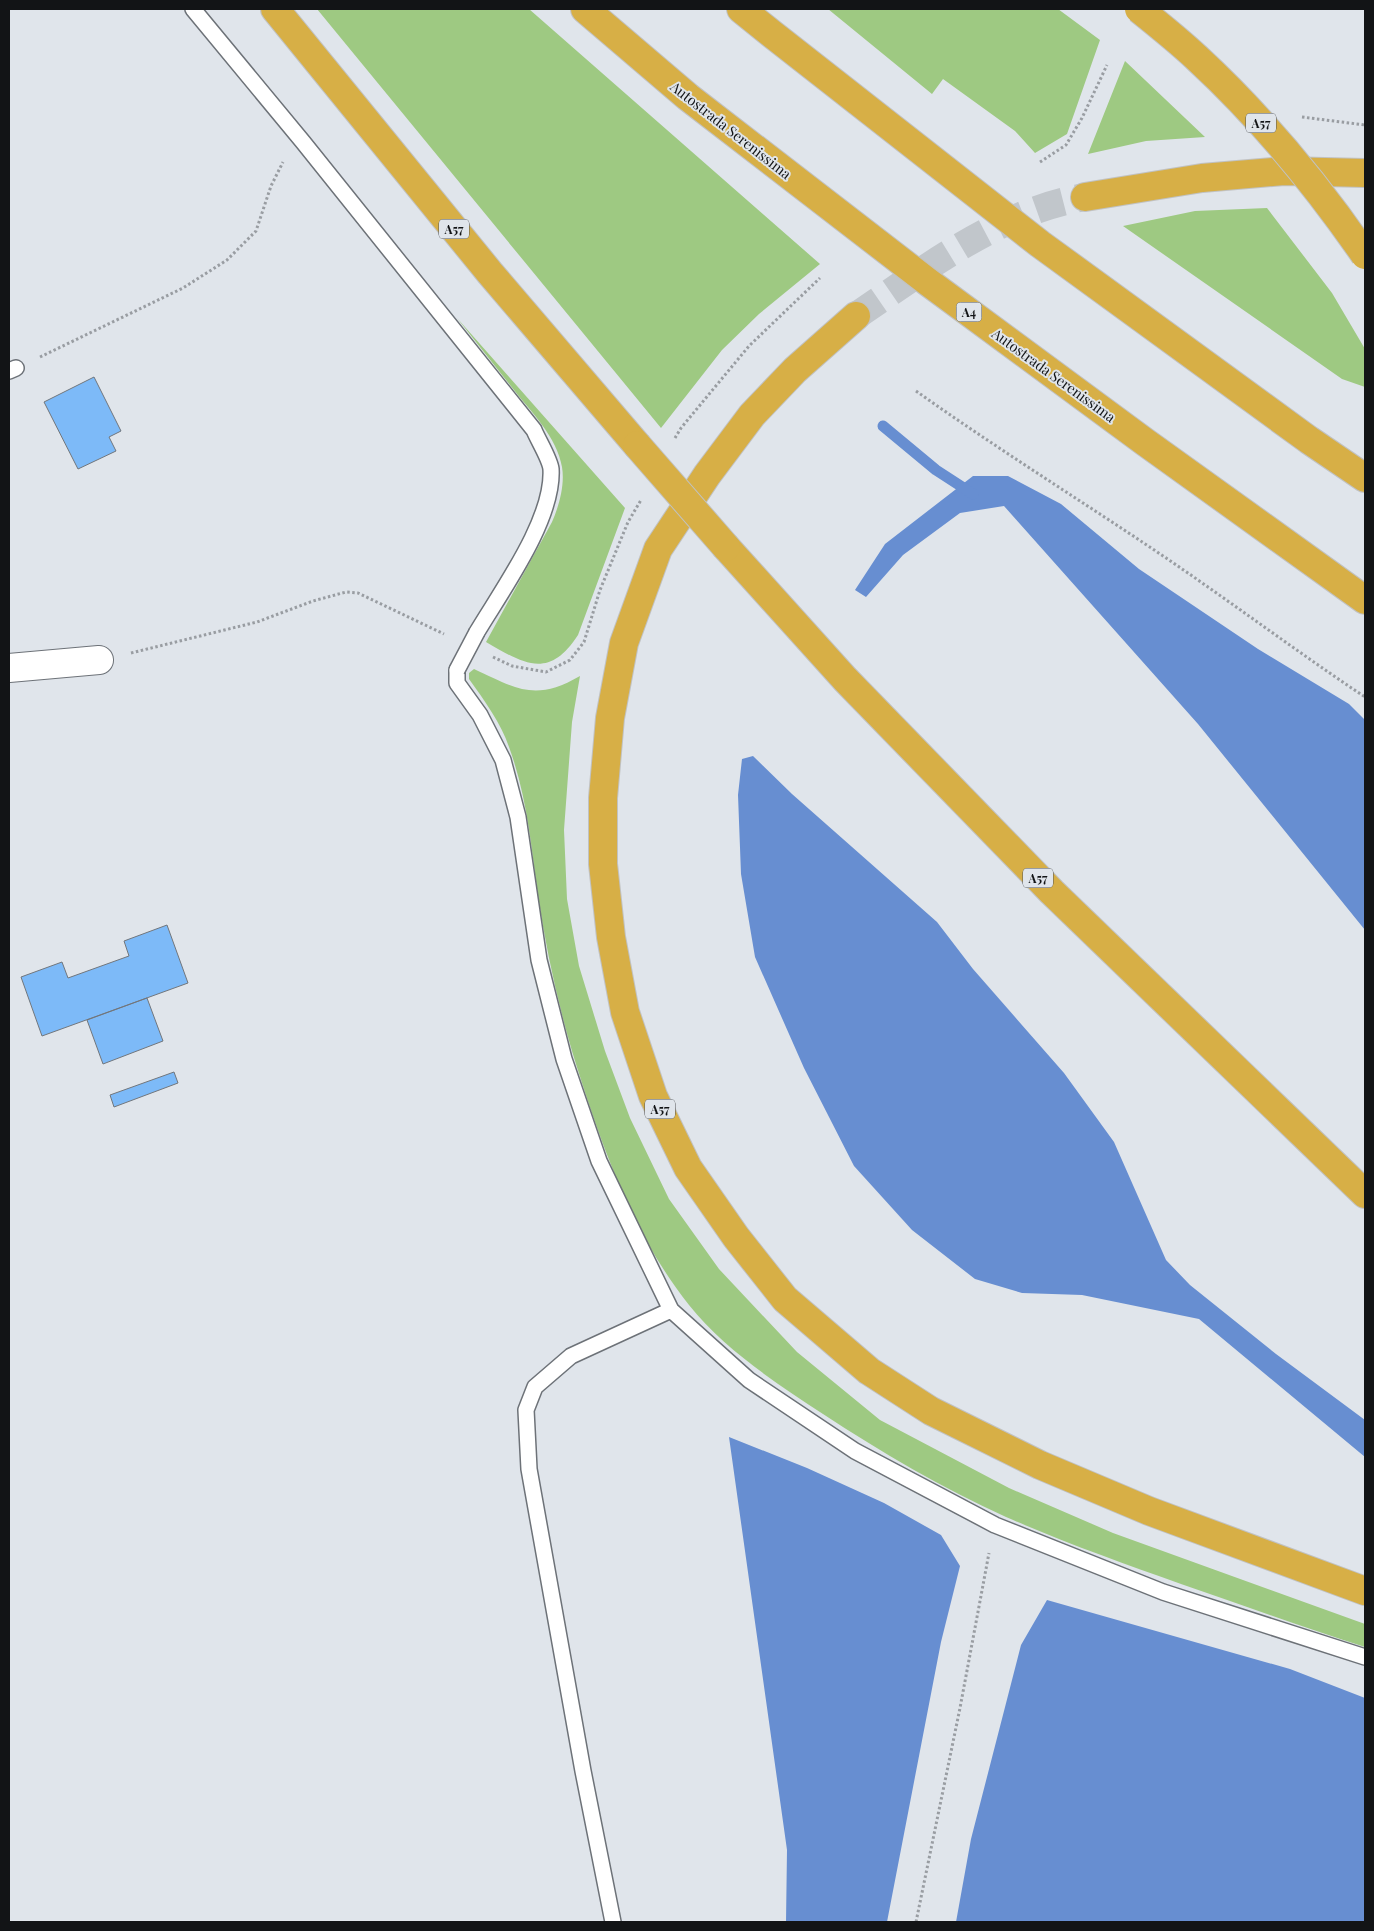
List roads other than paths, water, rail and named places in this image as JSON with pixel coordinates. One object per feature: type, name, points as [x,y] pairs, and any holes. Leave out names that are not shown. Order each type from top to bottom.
[{"type":"highway","name":"A57","points":[[275,9],[490,272],[637,445],[726,547],[845,678],[1052,892],[1365,1194]]},
{"type":"highway","name":"Autostrada Serenissima","points":[[585,9],[688,98],[928,282],[1153,448],[1365,600]]},
{"type":"highway","points":[[742,9],[1040,244],[1309,440],[1365,478]]},
{"type":"highway","name":"A57","points":[[1139,9],[1198,59],[1267,129],[1331,206],[1365,255]]},
{"type":"highway","points":[[1085,197],[1202,178],[1275,172],[1365,173]]},
{"type":"highway","name":"A57","points":[[856,316],[795,370],[752,416],[706,475],[658,549],[624,643],[610,718],[603,798],[603,864],[611,937],[625,1012],[653,1096],[688,1168],[736,1237],[785,1299],[869,1371],[931,1411],[1040,1464],[1149,1511],[1365,1591]]},
{"type":"street","points":[[9,668],[99,660]]},
{"type":"lane","points":[[193,9],[303,142],[534,430],[551,468],[547,503],[524,554],[456,670],[457,683],[480,714],[503,760],[518,817],[539,960],[564,1059],[599,1161],[671,1310],[749,1380],[855,1451],[998,1526],[1163,1592],[1365,1657]]},
{"type":"lane","points":[[613,1922],[583,1771],[529,1469],[526,1410],[535,1387],[571,1356],[671,1310]]},
{"type":"water","points":[[973,476],[1008,476],[1061,504],[1139,569],[1258,649],[1349,704],[1365,720],[1365,930],[1198,724],[1004,506],[960,513],[903,555],[866,597],[855,590],[885,544]]},
{"type":"water","points":[[753,756],[792,794],[937,922],[973,969],[1064,1073],[1114,1142],[1166,1260],[1190,1285],[1276,1354],[1365,1420],[1365,1457],[1199,1319],[1082,1295],[1022,1293],[975,1279],[912,1230],[854,1166],[804,1068],[755,957],[741,874],[738,795],[742,759]]},
{"type":"water","points":[[729,1437],[807,1468],[884,1503],[941,1535],[960,1566],[941,1642],[887,1922],[786,1922],[787,1850]]},
{"type":"water","points":[[1047,1600],[1290,1669],[1365,1698],[1365,1922],[956,1922],[971,1839],[1021,1645]]},
{"type":"waterway","points":[[883,426],[936,470],[973,494]]},
{"type":"tunnel","points":[[856,316],[964,244],[1022,215],[1053,204],[1085,197]]}]
